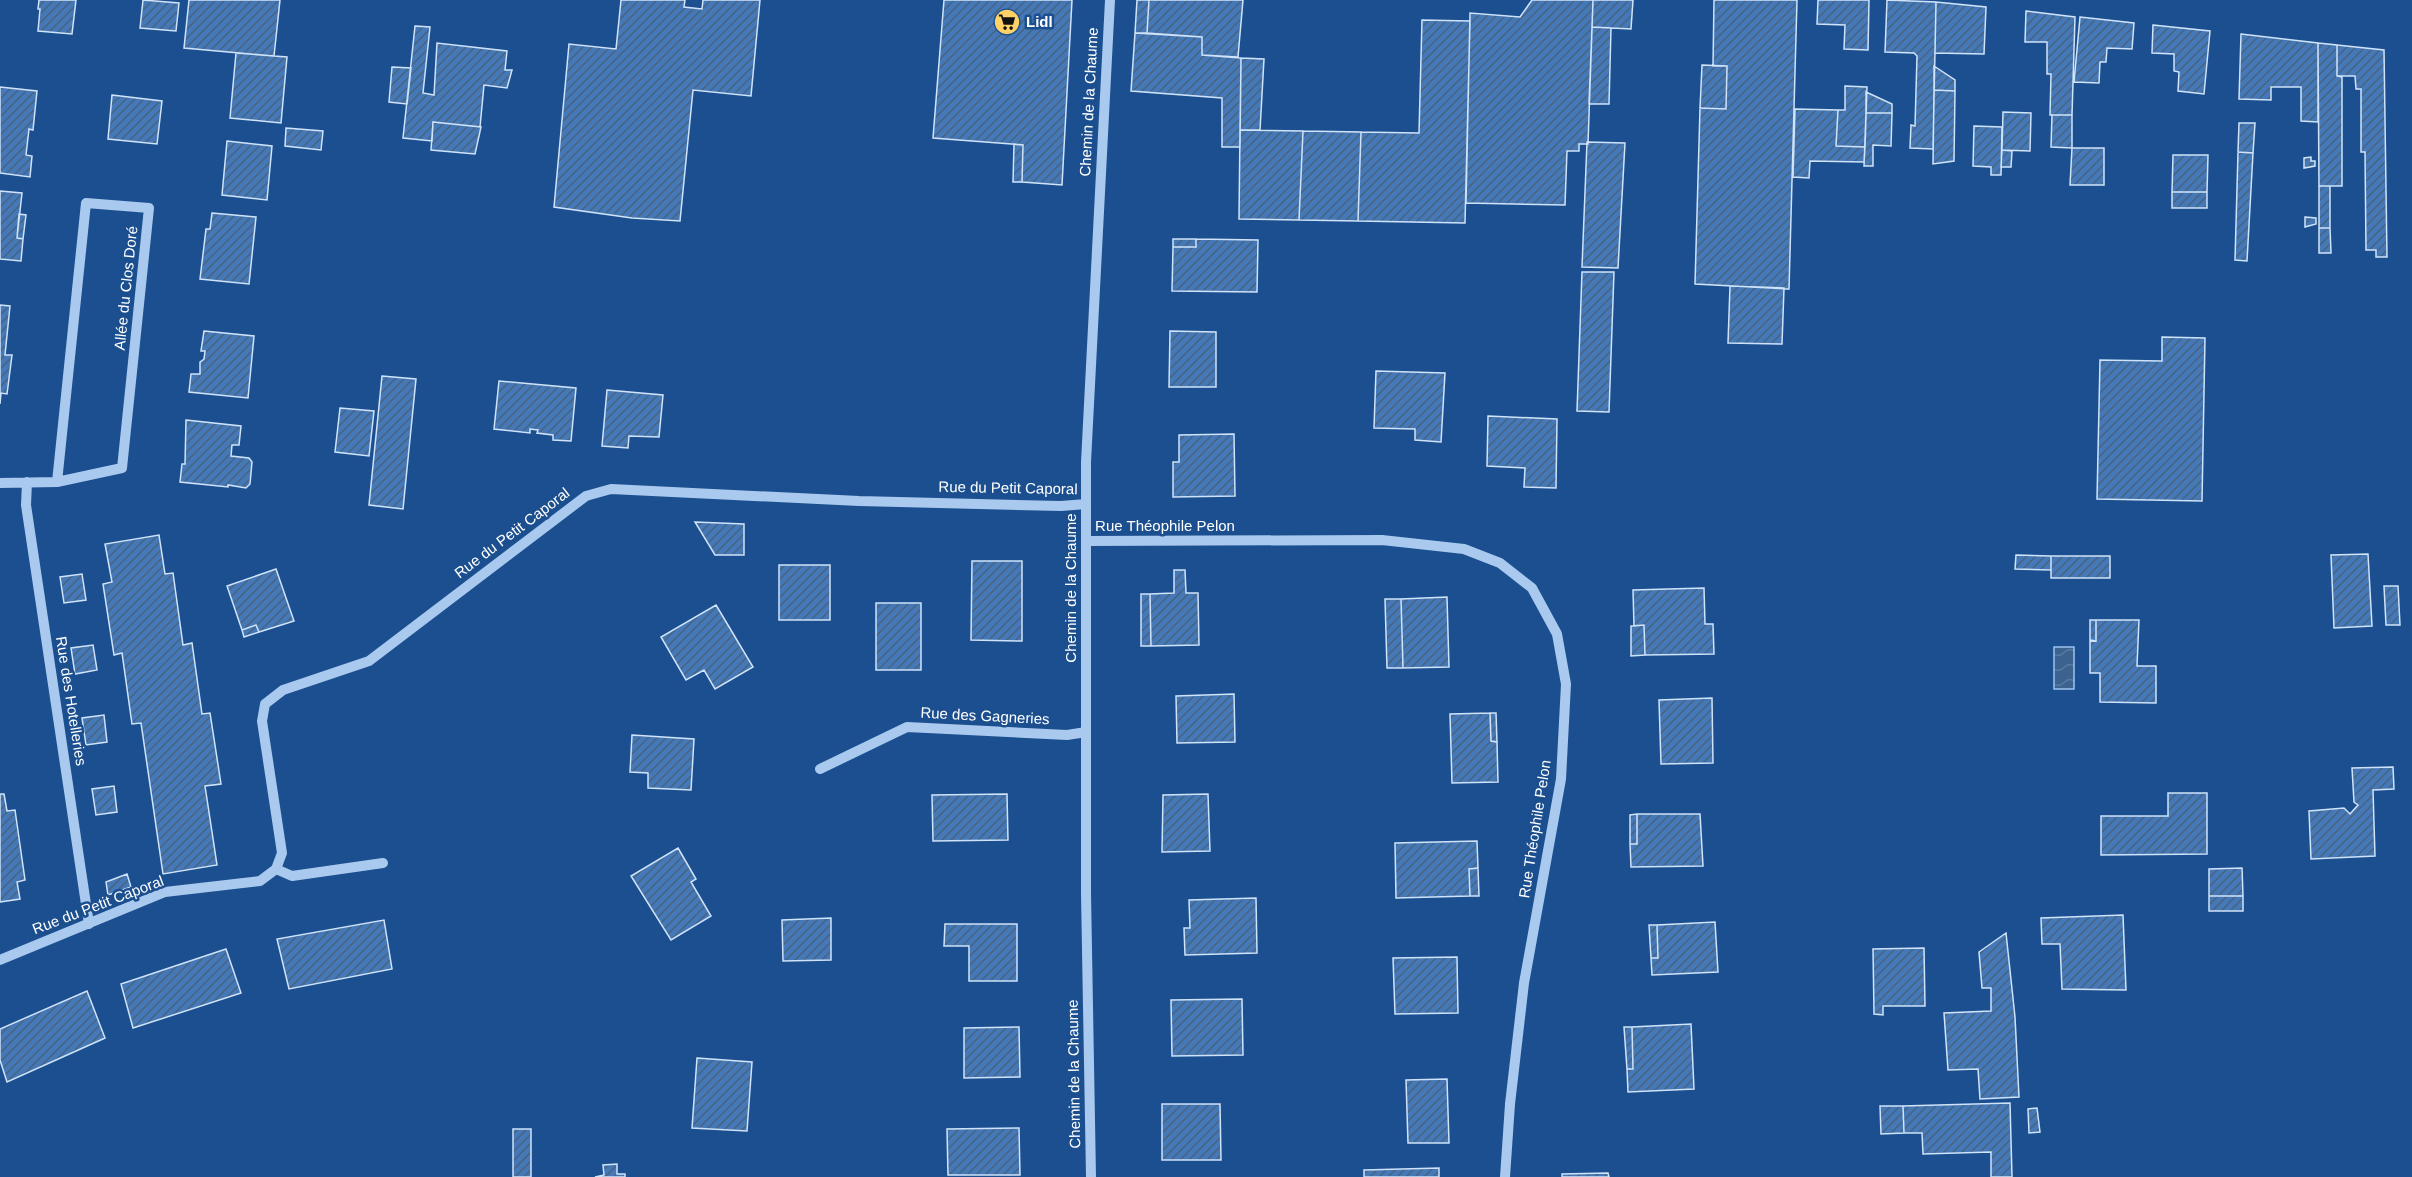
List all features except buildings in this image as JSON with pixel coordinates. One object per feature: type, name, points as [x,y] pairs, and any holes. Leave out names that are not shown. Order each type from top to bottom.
[{"type":"street","name":"Chemin de la Chaume","points":[[1091,1177],[1086,893],[1086,504],[1110,0]]},
{"type":"street","name":"Allée du Clos Doré","points":[[0,483],[57,482],[123,468],[149,208],[86,203],[57,482]]},
{"type":"street","name":"Rue des Hotelleries","points":[[27,482],[26,505],[89,924]]},
{"type":"street","name":"Rue du Petit Caporal","points":[[0,960],[165,892],[260,881],[276,870],[282,853],[262,721],[265,704],[283,690],[369,661],[586,495],[611,489],[859,501],[1060,506],[1086,504]]},
{"type":"street","name":"Rue Théophile Pelon","points":[[1086,541],[1382,540],[1464,549],[1500,563],[1532,588],[1557,634],[1566,684],[1561,779],[1524,983],[1510,1104],[1505,1177]]},
{"type":"street","name":"Rue des Gagneries","points":[[820,769],[907,727],[1067,735],[1086,732]]},
{"type":"street","points":[[276,870],[292,876],[383,863]]},
{"type":"water","points":[[2054,647],[2074,647],[2074,689],[2054,689]]},
{"type":"place","name":"Lidl","points":[[1007,22]]}]
